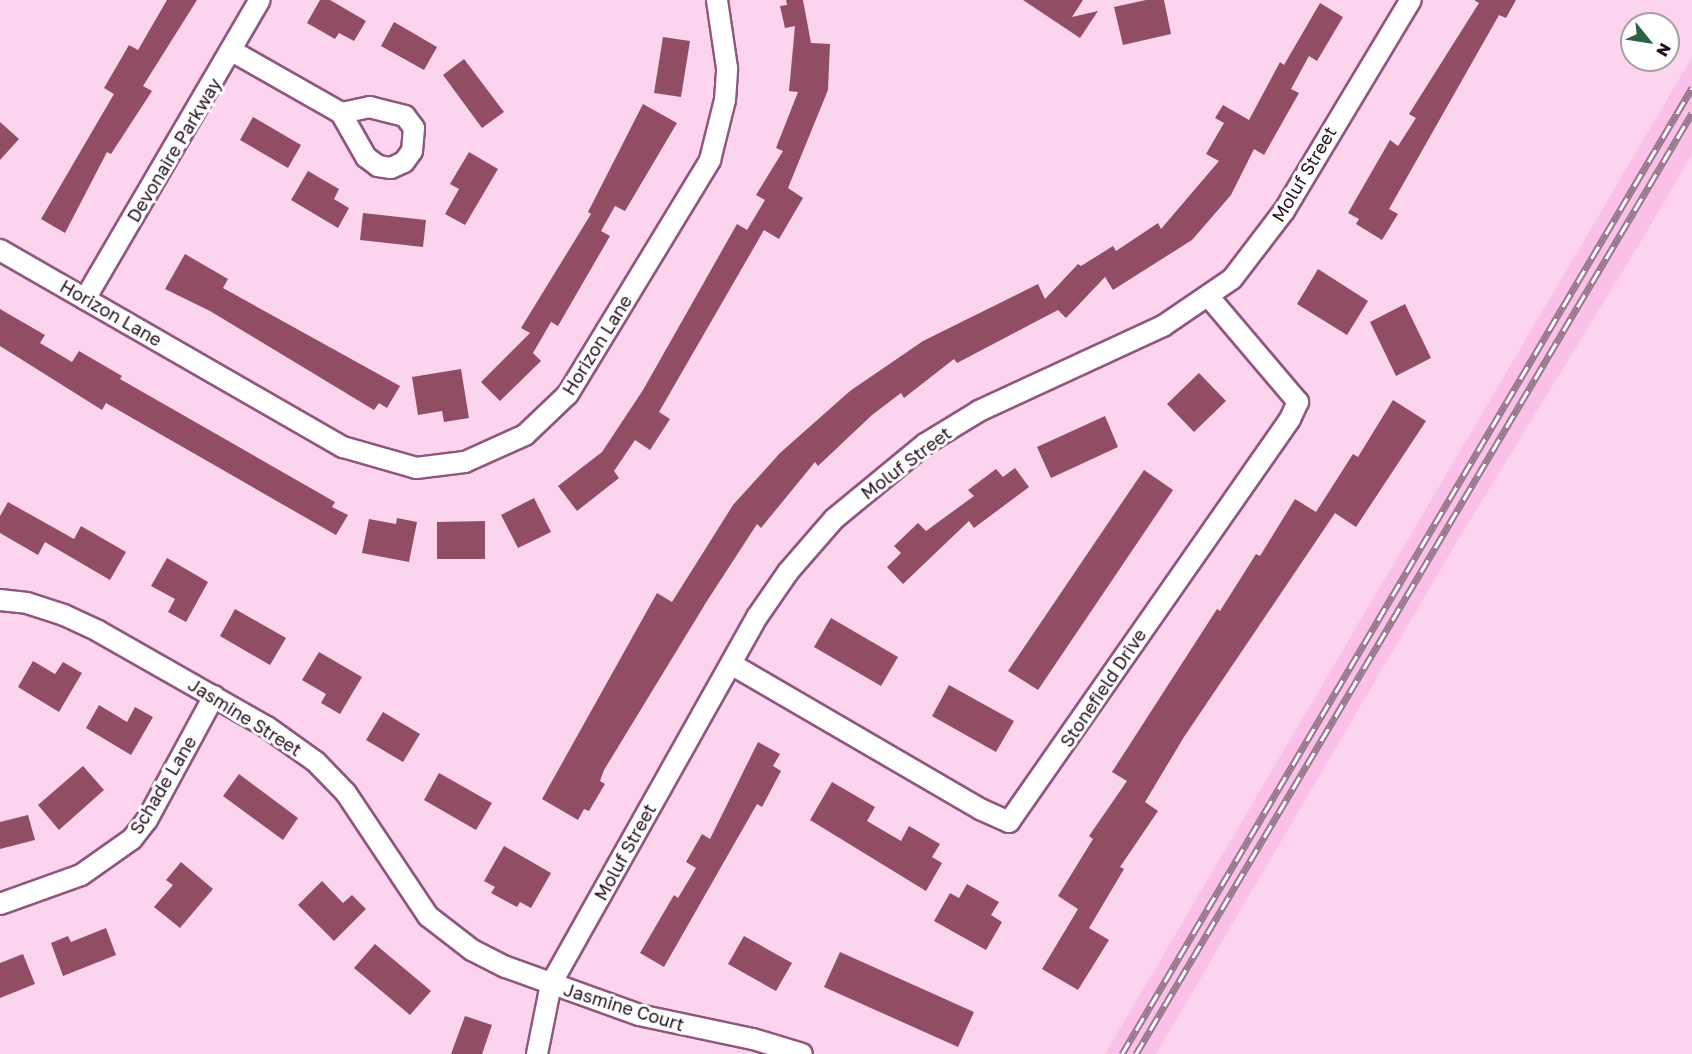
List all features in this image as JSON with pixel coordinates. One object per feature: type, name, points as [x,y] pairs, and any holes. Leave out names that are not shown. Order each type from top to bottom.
[{"type":"street","name":"Devonaire Parkway","points":[[85,299],[260,0]]},
{"type":"street","name":"Horizon Lane","points":[[0,250],[343,447],[416,468],[465,462],[496,451],[525,435],[568,394],[710,160],[723,111],[727,68],[717,0]]},
{"type":"street","name":"Moluf Street","points":[[537,1054],[551,984],[773,592],[834,519],[926,444],[979,411],[1129,343],[1209,297],[1246,265],[1284,211],[1410,0]]},
{"type":"street","points":[[232,51],[342,113]]},
{"type":"street","name":"Stonefield Drive","points":[[731,664],[980,809],[1009,822],[1290,419],[1298,402],[1209,297]]},
{"type":"street","name":"Jasmine Street","points":[[0,600],[27,603],[64,615],[267,727],[332,777],[428,916],[447,933],[506,967],[551,984]]},
{"type":"street","name":"Schade Lane","points":[[0,904],[81,875],[132,839],[152,811],[214,696]]},
{"type":"street","name":"Jasmine Court","points":[[551,984],[639,1016],[753,1039],[802,1054]]},
{"type":"shaded area","points":[[1692,57],[1692,154],[1643,238],[1458,540],[1156,1054],[1105,1054]]},
{"type":"building","points":[[167,0],[197,0],[143,86],[152,91],[111,154],[107,152],[65,233],[41,219],[114,94],[104,88],[129,45],[138,50]]},
{"type":"building","points":[[320,0],[330,0],[366,21],[354,41],[339,33],[335,39],[307,23]]},
{"type":"building","points":[[786,0],[803,0],[811,43],[830,44],[828,90],[788,188],[803,198],[779,239],[764,230],[659,412],[670,419],[650,450],[635,440],[614,471],[619,478],[577,511],[558,486],[602,452],[643,390],[737,224],[747,230],[765,200],[756,195],[783,151],[776,148],[798,92],[789,91],[795,26],[785,28],[780,6],[787,5]]},
{"type":"building","points":[[1023,0],[1083,0],[1072,17],[1098,11],[1080,38]]},
{"type":"building","points":[[1146,0],[1164,0],[1171,34],[1123,45],[1114,7]]},
{"type":"building","points":[[1474,0],[1516,0],[1506,18],[1499,15],[1389,209],[1398,214],[1382,240],[1356,224],[1359,219],[1348,213],[1390,140],[1398,146],[1416,118],[1409,114],[1479,3]]},
{"type":"building","points":[[1320,3],[1343,17],[1317,61],[1309,56],[1291,89],[1299,93],[1264,155],[1254,149],[1231,195],[1192,240],[1113,290],[1105,277],[1066,318],[1058,310],[957,363],[954,359],[904,398],[901,393],[872,415],[818,466],[815,462],[761,528],[757,524],[707,601],[604,770],[600,781],[605,784],[589,811],[584,809],[578,820],[542,799],[657,593],[672,602],[733,505],[780,453],[850,391],[923,341],[1038,284],[1045,299],[1078,264],[1081,266],[1113,246],[1116,251],[1158,223],[1161,229],[1219,161],[1206,154],[1224,123],[1215,118],[1223,105],[1249,120],[1280,62],[1284,65]]},
{"type":"building","points":[[394,22],[437,47],[424,70],[381,46]]},
{"type":"building","points":[[663,37],[690,41],[681,97],[654,93]]},
{"type":"building","points":[[464,59],[504,112],[482,128],[443,75]]},
{"type":"building","points":[[643,104],[677,123],[625,211],[615,206],[601,231],[610,236],[558,326],[551,322],[533,353],[541,361],[500,401],[481,382],[530,333],[521,328],[591,214],[588,212]]},
{"type":"building","points":[[253,117],[301,145],[288,168],[240,140]]},
{"type":"building","points":[[0,122],[19,139],[0,160]]},
{"type":"building","points":[[469,152],[498,169],[465,225],[445,214],[459,189],[450,184]]},
{"type":"building","points":[[308,171],[339,189],[334,199],[349,208],[338,228],[291,200]]},
{"type":"building","points":[[363,213],[426,220],[423,247],[360,240]]},
{"type":"building","points":[[185,254],[228,279],[223,288],[400,386],[387,408],[379,403],[374,410],[210,311],[165,289]]},
{"type":"building","points":[[1318,269],[1368,301],[1347,335],[1297,304]]},
{"type":"building","points":[[1405,304],[1431,358],[1396,376],[1370,322]]},
{"type":"building","points":[[0,309],[45,335],[40,343],[72,362],[79,351],[122,376],[120,379],[335,502],[332,507],[348,515],[336,535],[106,403],[102,410],[0,346]]},
{"type":"building","points":[[461,369],[469,418],[444,422],[442,411],[418,415],[412,377]]},
{"type":"building","points":[[1199,373],[1226,401],[1194,432],[1167,404]]},
{"type":"building","points":[[1393,400],[1426,421],[1356,527],[1335,513],[1184,737],[1145,802],[1158,811],[1120,867],[1124,869],[1089,928],[1109,940],[1078,990],[1042,969],[1078,909],[1058,896],[1093,839],[1089,836],[1127,781],[1112,772],[1217,609],[1220,611],[1256,554],[1260,556],[1295,499],[1316,512],[1353,454],[1358,457]]},
{"type":"building","points":[[1105,416],[1118,447],[1051,478],[1037,447]]},
{"type":"building","points":[[1015,468],[1029,487],[974,528],[969,521],[903,584],[887,567],[901,553],[894,546],[918,523],[926,531],[974,496],[968,490],[996,469],[1003,477]]},
{"type":"building","points":[[1144,470],[1173,490],[1038,690],[1008,671]]},
{"type":"building","points":[[534,498],[551,532],[518,548],[501,515]]},
{"type":"building","points":[[8,502],[74,539],[81,526],[126,552],[110,580],[45,542],[38,555],[0,533],[0,516]]},
{"type":"building","points":[[397,518],[417,522],[409,562],[362,553],[369,519],[396,524]]},
{"type":"building","points":[[485,521],[485,559],[437,559],[437,522]]},
{"type":"building","points":[[167,558],[208,582],[186,622],[168,612],[175,599],[151,586]]},
{"type":"building","points":[[235,609],[286,638],[270,665],[220,636]]},
{"type":"building","points":[[831,618],[898,657],[881,686],[814,647]]},
{"type":"building","points":[[319,652],[362,677],[340,714],[321,703],[326,694],[302,680]]},
{"type":"building","points":[[33,661],[55,674],[63,662],[82,673],[59,712],[18,687]]},
{"type":"building","points":[[949,685],[1014,721],[996,752],[932,716]]},
{"type":"building","points":[[99,705],[127,722],[135,707],[153,717],[131,755],[86,728]]},
{"type":"building","points":[[383,712],[420,734],[403,762],[366,740]]},
{"type":"building","points":[[758,742],[780,754],[773,766],[781,771],[762,807],[757,804],[664,967],[640,953],[674,895],[678,898],[696,868],[686,862],[702,834],[710,839]]},
{"type":"building","points":[[83,766],[104,790],[59,830],[38,805]]},
{"type":"building","points":[[439,773],[492,803],[476,830],[424,800]]},
{"type":"building","points":[[239,774],[298,818],[283,840],[223,796]]},
{"type":"building","points":[[832,782],[875,807],[867,821],[901,841],[909,826],[940,844],[932,857],[942,863],[926,891],[810,820]]},
{"type":"building","points":[[28,815],[35,840],[0,849],[0,822]]},
{"type":"building","points":[[504,846],[551,873],[531,908],[520,902],[517,907],[491,893],[495,887],[484,881]]},
{"type":"building","points":[[181,862],[213,889],[180,928],[154,907],[173,885],[166,880]]},
{"type":"building","points":[[322,881],[343,903],[352,895],[366,909],[334,941],[298,905]]},
{"type":"building","points":[[967,884],[999,902],[991,915],[1002,922],[986,950],[934,921],[950,893],[959,898]]},
{"type":"building","points":[[106,928],[116,955],[63,976],[51,943],[68,936],[71,942]]},
{"type":"building","points":[[744,936],[792,963],[776,991],[728,964]]},
{"type":"building","points":[[375,944],[431,991],[410,1015],[354,968]]},
{"type":"building","points":[[840,952],[974,1012],[958,1047],[824,987]]},
{"type":"building","points":[[23,954],[35,984],[0,998],[0,963]]},
{"type":"building","points":[[465,1016],[492,1025],[482,1054],[451,1054]]},
{"type":"railway","points":[[1122,1054],[1692,88]]},
{"type":"railway","points":[[1136,1054],[1692,113]]}]
